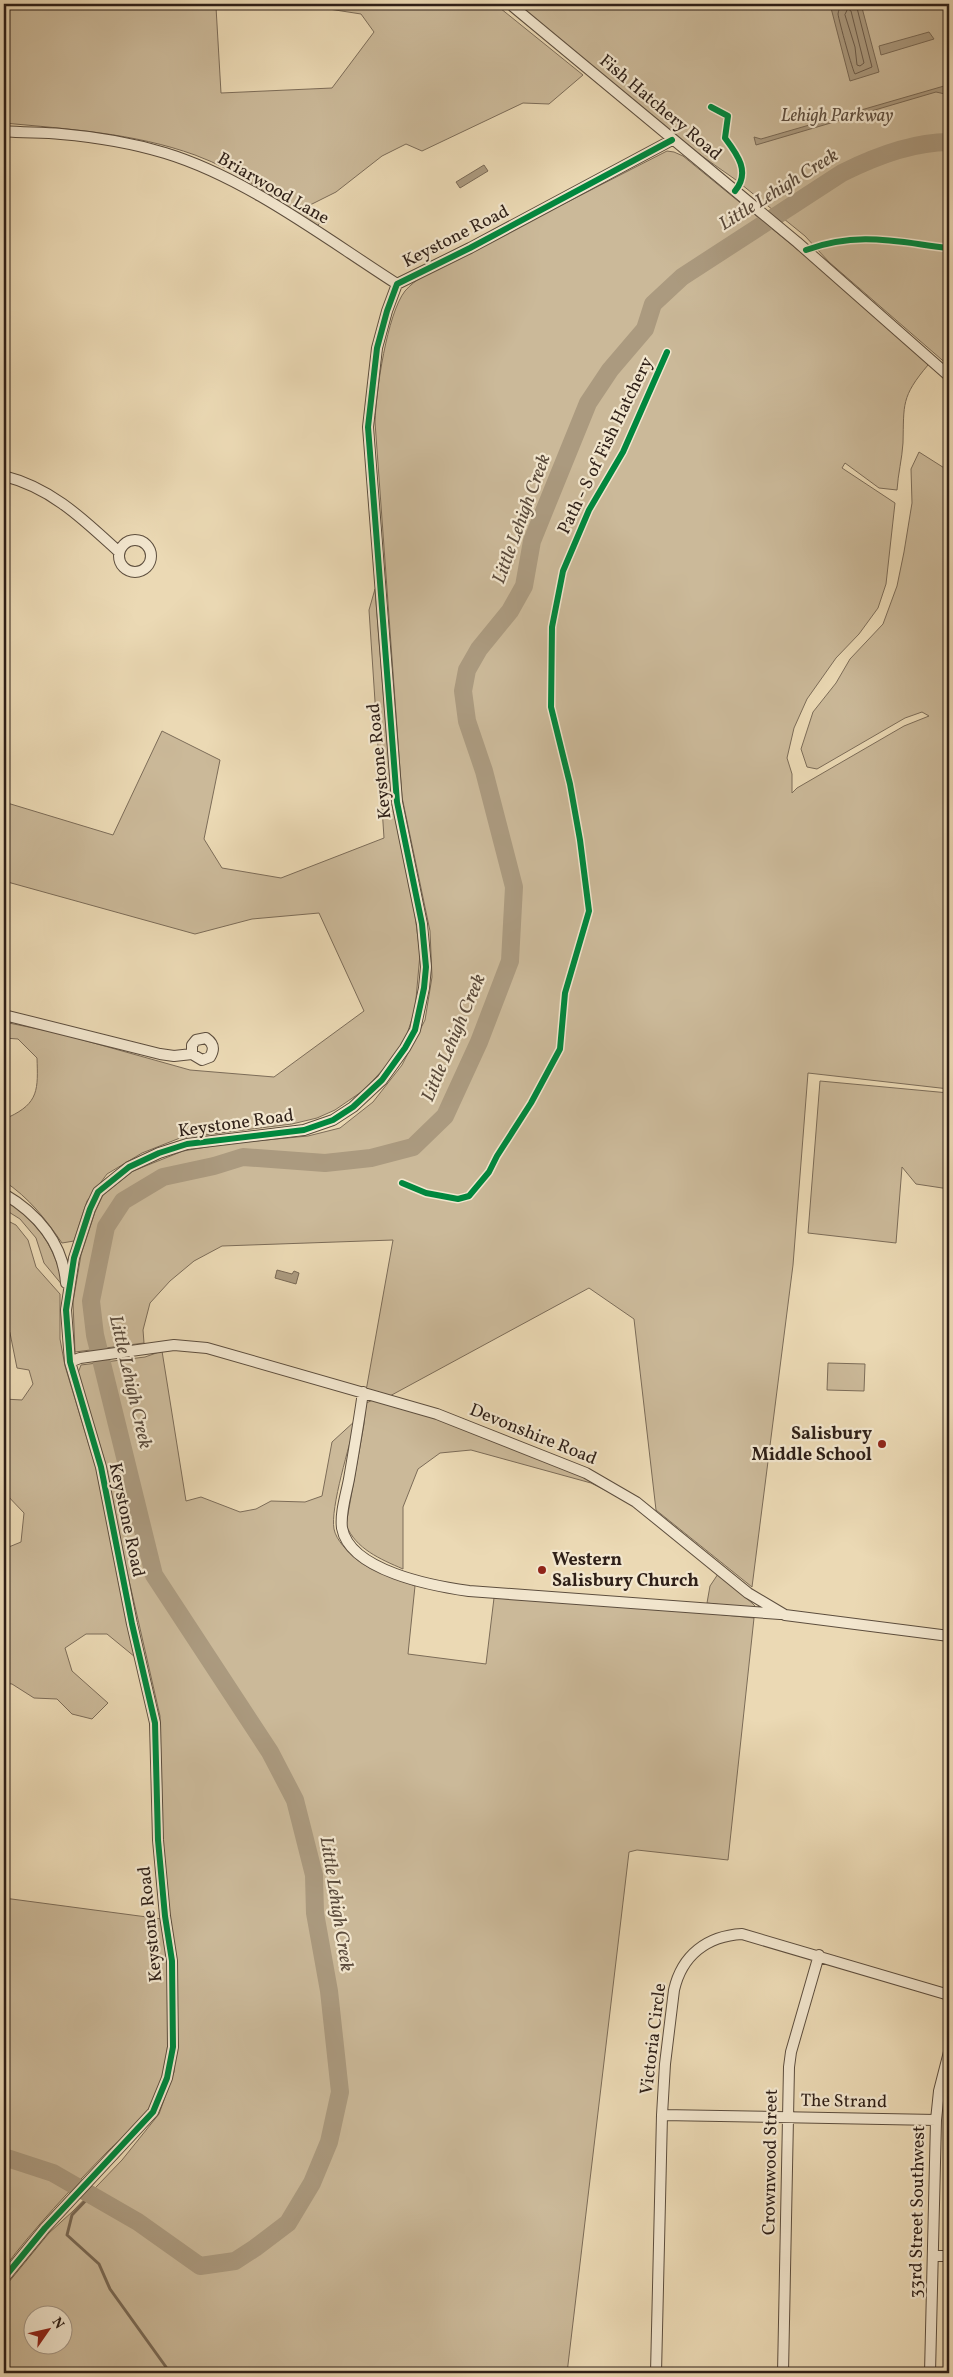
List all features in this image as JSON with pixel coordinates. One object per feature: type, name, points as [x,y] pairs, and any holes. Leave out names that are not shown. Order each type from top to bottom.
[{"type":"street","name":"Fish Hatchery Road","points":[[510,4],[797,242],[949,376]]},
{"type":"street","name":"Briarwood Lane","points":[[4,131],[96,138],[139,146],[190,161],[237,182],[397,284]]},
{"type":"street","name":"Keystone Road","points":[[4,2278],[67,2205],[154,2112],[167,2078],[173,2047],[172,1961],[165,1916],[158,1840],[153,1707],[132,1624],[101,1467],[70,1362],[66,1310],[74,1258],[90,1209],[98,1192],[112,1178],[142,1160],[173,1148],[304,1130],[333,1120],[352,1107],[382,1080],[406,1048],[414,1030],[424,988],[425,945],[397,802],[368,427],[379,341],[397,284],[503,231],[672,140]]},
{"type":"street","points":[[4,476],[30,484],[62,502],[119,552]]},
{"type":"street","points":[[4,1015],[160,1054],[174,1056],[192,1054]]},
{"type":"street","points":[[4,1194],[28,1210],[50,1236],[60,1254],[68,1296]]},
{"type":"street","name":"Devonshire Road","points":[[70,1362],[80,1358],[174,1345],[207,1348],[437,1414],[604,1481],[636,1502],[748,1593],[785,1615],[949,1636]]},
{"type":"street","points":[[363,1392],[342,1516],[345,1537],[350,1547],[363,1558],[419,1581],[469,1591],[785,1615]]},
{"type":"street","name":"Victoria Circle","points":[[656,2373],[662,2115],[665,2064],[674,1990],[681,1969],[697,1950],[716,1938],[742,1934],[819,1955],[949,1995]]},
{"type":"street","name":"Crownwood Street","points":[[783,2373],[791,2052],[819,1955]]},
{"type":"street","name":"33rd Street Southwest","points":[[930,2373],[936,2120],[940,2091],[949,2052]]},
{"type":"street","name":"The Strand","points":[[662,2115],[936,2120]]},
{"type":"street","points":[[933,2256],[949,2256]]},
{"type":"green space","points":[[4,4],[231,4],[216,7],[221,93],[332,88],[374,32],[361,14],[316,7],[312,4],[495,4],[583,75],[549,104],[523,103],[422,151],[406,144],[382,156],[336,192],[304,208],[320,223],[317,226],[243,178],[195,155],[125,137],[4,123]]},
{"type":"green space","name":"Lehigh Parkway","points":[[516,4],[949,4],[949,366],[829,262],[805,236],[736,180],[672,135]]},
{"type":"green space","points":[[667,151],[683,156],[837,282],[923,357],[928,365],[908,393],[906,401],[897,490],[879,488],[845,463],[842,468],[895,503],[886,584],[878,608],[859,634],[836,658],[807,699],[794,728],[787,758],[792,774],[792,793],[797,788],[904,726],[929,716],[922,712],[905,718],[817,769],[807,767],[801,749],[813,712],[836,683],[850,659],[883,624],[897,586],[912,503],[911,469],[919,452],[949,471],[949,1089],[808,1073],[793,1265],[752,1587],[656,1510],[634,1319],[589,1288],[388,1397],[366,1391],[393,1240],[222,1246],[194,1261],[170,1281],[150,1303],[143,1330],[144,1343],[75,1352],[73,1302],[81,1255],[95,1212],[103,1195],[133,1171],[183,1151],[224,1144],[308,1136],[340,1128],[373,1102],[402,1065],[425,1020],[432,977],[430,931],[402,797],[375,422],[388,334],[399,302],[405,291],[423,276]]},
{"type":"green space","points":[[375,589],[392,803],[415,915],[420,954],[415,1010],[406,1037],[389,1063],[364,1090],[335,1110],[317,1118],[292,1124],[180,1138],[142,1153],[107,1174],[87,1201],[74,1241],[62,1243],[36,1209],[4,1181],[4,1115],[9,1117],[19,1112],[35,1094],[37,1058],[18,1039],[4,1038],[4,1022],[58,1033],[190,1070],[274,1077],[364,1011],[319,913],[252,919],[195,934],[4,881],[4,802],[113,835],[162,731],[220,760],[204,839],[222,868],[281,878],[384,838],[369,610]]},
{"type":"green space","points":[[820,1081],[949,1093],[949,1189],[916,1184],[902,1167],[896,1243],[808,1233]]},
{"type":"green space","points":[[4,1199],[36,1226],[43,1236],[55,1258],[63,1286],[44,1263],[36,1238],[20,1219],[4,1209]]},
{"type":"green space","points":[[4,1219],[16,1225],[28,1240],[36,1267],[60,1294],[60,1339],[65,1366],[96,1468],[135,1657],[107,1634],[86,1634],[65,1648],[72,1671],[108,1703],[92,1719],[72,1714],[57,1699],[34,1698],[12,1684],[4,1683],[4,1549],[21,1542],[24,1513],[4,1492],[4,1399],[22,1400],[33,1384],[29,1370],[17,1368],[10,1333],[4,1315]]},
{"type":"green space","points":[[162,1351],[186,1501],[201,1497],[240,1512],[256,1509],[271,1501],[305,1502],[322,1496],[332,1442],[356,1420],[335,1506],[334,1529],[343,1546],[363,1564],[415,1586],[408,1654],[486,1664],[494,1598],[648,1607],[754,1618],[728,1860],[637,1850],[629,1852],[567,2373],[4,2373],[4,2288],[49,2233],[122,2160],[159,2114],[174,2072],[177,2031],[162,1831],[160,1716],[126,1567],[105,1462],[78,1373],[81,1365],[145,1357]]},
{"type":"green space","points":[[828,1363],[865,1364],[864,1391],[827,1390]]},
{"type":"green space","points":[[373,1400],[433,1417],[589,1479],[623,1499],[591,1483],[471,1450],[440,1453],[418,1469],[403,1507],[403,1569],[377,1557],[362,1547],[346,1525],[366,1403]]},
{"type":"green space","points":[[718,1574],[755,1606],[753,1609],[707,1603],[710,1586]]},
{"type":"green space","points":[[4,1898],[162,1919],[168,1967],[169,2022],[167,2049],[162,2075],[155,2099],[143,2119],[111,2148],[67,2194],[4,2268]]},
{"type":"water","points":[[844,4],[861,4],[879,72],[850,81],[831,8]]},
{"type":"water","points":[[929,32],[934,39],[881,55],[879,46]]},
{"type":"water","points":[[944,86],[947,91],[945,94],[936,92],[756,145],[754,137],[761,139]]},
{"type":"water","points":[[484,165],[488,171],[460,188],[456,182]]},
{"type":"water","points":[[277,1270],[292,1274],[294,1271],[299,1273],[296,1284],[275,1278]]},
{"type":"waterway","name":"Little Lehigh Creek","points":[[4,2157],[53,2173],[138,2222],[200,2266],[235,2261],[288,2223],[312,2183],[329,2142],[340,2092],[329,1991],[315,1913],[314,1875],[295,1800],[270,1752],[154,1575],[95,1335],[91,1301],[106,1227],[123,1201],[163,1177],[214,1166],[243,1157],[325,1163],[371,1158],[413,1147],[445,1116],[479,1042],[510,961],[514,887],[484,771],[467,721],[463,691],[467,670],[479,649],[510,611],[524,586],[532,541],[588,403],[610,370],[645,329],[653,304],[682,277],[842,173],[867,161],[894,152],[922,145],[949,142]]},
{"type":"waterway","points":[[91,2195],[72,2215],[67,2235],[99,2264],[110,2289],[166,2367],[168,2373]]},
{"type":"cycle path","points":[[711,107],[728,116],[725,138],[738,157],[742,170],[740,184],[735,191]]},
{"type":"cycle path","points":[[4,2278],[45,2228],[153,2112],[167,2078],[173,2047],[172,1961],[165,1916],[158,1840],[155,1723],[132,1624],[101,1467],[70,1362],[66,1310],[74,1258],[90,1209],[98,1192],[129,1167],[159,1153],[187,1144],[304,1130],[333,1120],[353,1107],[382,1080],[405,1048],[415,1030],[424,988],[426,967],[422,924],[397,802],[368,427],[377,348],[387,311],[397,284],[470,248],[672,140]]},
{"type":"cycle path","points":[[806,250],[825,244],[861,239],[949,248]]},
{"type":"cycle path","name":"Path - S of Fish Hatchery","points":[[402,1183],[426,1193],[458,1199],[469,1196],[489,1172],[531,1103],[560,1049],[565,993],[589,911],[580,840],[570,784],[551,707],[552,627],[563,571],[589,510],[623,452],[667,352]]},
{"type":"place","name":"Salisbury Middle School","points":[[882,1444]]},
{"type":"place","name":"Western Salisbury Church","points":[[542,1570]]}]
